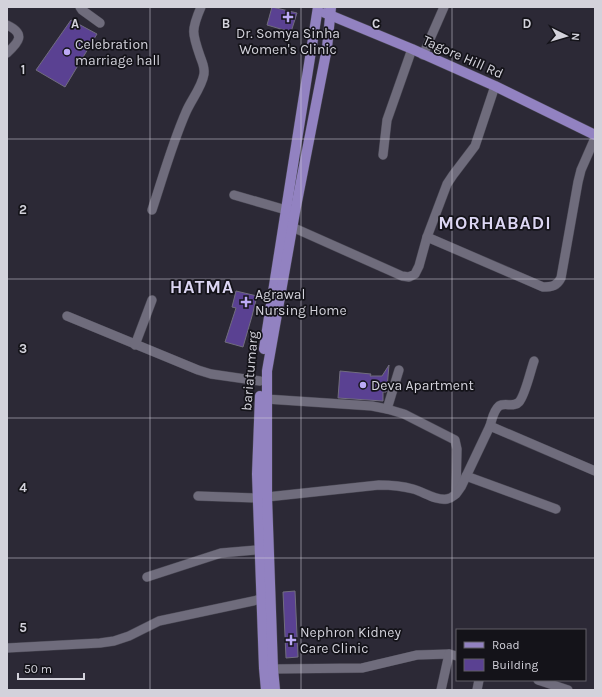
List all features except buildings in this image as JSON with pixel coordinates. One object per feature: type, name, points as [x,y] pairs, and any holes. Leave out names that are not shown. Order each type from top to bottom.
[{"type":"main road","name":"Tagore Hill Rd","points":[[316,8],[331,12],[494,86],[595,135]]},
{"type":"main road","name":"bariatumarg","points":[[275,690],[265,549],[260,381],[316,8]]},
{"type":"main road","name":"bariatumarg","points":[[263,498],[267,371],[292,227],[327,48],[331,12]]},
{"type":"main road","name":"bariatumarg","points":[[265,549],[262,599],[266,690]]},
{"type":"street","points":[[80,7],[100,23]]},
{"type":"street","points":[[152,210],[186,112],[204,74],[204,68],[194,39],[193,30],[194,22],[201,7]]},
{"type":"street","points":[[423,55],[444,7]]},
{"type":"street","points":[[7,25],[15,29],[19,34],[19,39],[7,53]]},
{"type":"street","points":[[383,155],[387,120],[412,49]]},
{"type":"street","points":[[292,227],[402,276],[409,277],[415,274],[419,266],[427,237],[448,184],[475,146],[494,86]]},
{"type":"street","points":[[427,237],[543,287],[551,287],[558,284],[561,278],[581,170],[595,138]]},
{"type":"street","points":[[234,195],[286,210]]},
{"type":"street","points":[[136,345],[152,300]]},
{"type":"street","points":[[67,316],[198,370],[211,374],[260,381]]},
{"type":"street","points":[[198,496],[263,498],[379,485],[414,489],[439,499],[448,499],[456,494],[461,487],[490,426],[495,411],[503,404],[514,405],[519,402],[523,396],[534,361]]},
{"type":"street","points":[[387,409],[399,370]]},
{"type":"street","points":[[266,400],[372,406],[404,414],[455,440],[457,449],[456,494]]},
{"type":"street","points":[[490,426],[595,472]]},
{"type":"street","points":[[466,476],[556,510]]},
{"type":"street","points":[[147,577],[221,553],[265,549]]},
{"type":"street","points":[[7,648],[114,641],[159,621],[262,599]]},
{"type":"street","points":[[273,669],[362,668],[418,655],[453,655],[441,690]]},
{"type":"street","points":[[540,681],[558,688],[568,690]]},
{"type":"place","name":"Dr. Somya Sinha Women's Clinic","points":[[288,17]]},
{"type":"place","name":"Celebration marriage hall","points":[[67,52]]},
{"type":"place","name":"Agrawal Nursing Home","points":[[246,302]]},
{"type":"place","name":"Deva Apartment","points":[[363,385]]},
{"type":"place","name":"Nephron Kidney Care Clinic","points":[[291,640]]},
{"type":"district","name":"MORHABADI","points":[[495,223]]},
{"type":"district","name":"HATMA","points":[[202,287]]}]
